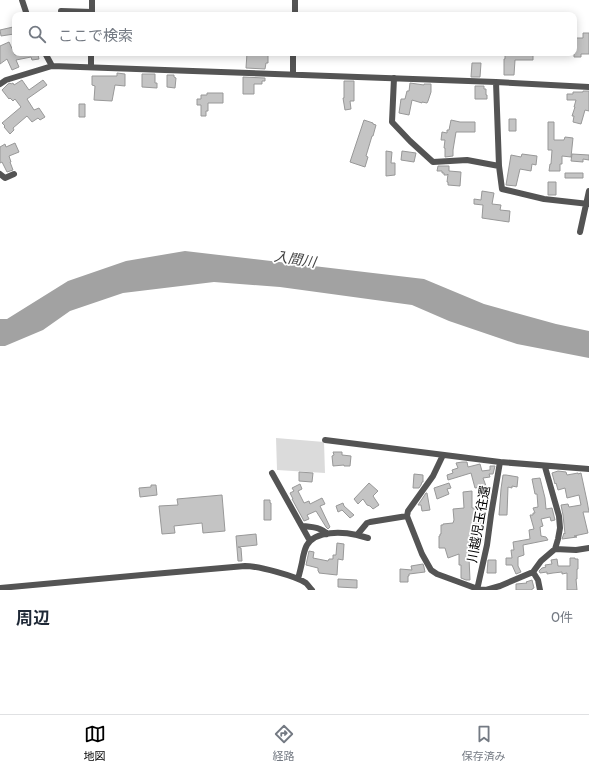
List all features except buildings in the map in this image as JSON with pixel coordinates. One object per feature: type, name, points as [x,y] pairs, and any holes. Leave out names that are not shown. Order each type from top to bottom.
[{"type":"street","points":[[22,0],[26,12]]},
{"type":"street","points":[[92,0],[92,12]]},
{"type":"street","points":[[295,0],[295,12]]},
{"type":"street","points":[[60,11],[76,12]]},
{"type":"street","points":[[47,56],[52,66]]},
{"type":"street","points":[[91,56],[91,67]]},
{"type":"street","points":[[293,74],[294,56]]},
{"type":"street","points":[[0,84],[6,80],[52,66],[293,74],[589,87]]},
{"type":"street","points":[[394,78],[392,122],[433,162],[467,160],[499,166]]},
{"type":"street","points":[[496,82],[499,166],[502,189],[544,199],[588,204]]},
{"type":"street","points":[[0,174],[5,178],[14,174]]},
{"type":"street","points":[[580,232],[588,204],[589,191]]},
{"type":"street","points":[[325,440],[500,462],[589,469]]},
{"type":"street","points":[[443,455],[433,476],[411,506],[407,516],[422,554],[431,570],[437,574],[478,590],[486,590],[533,572],[541,561],[555,549],[560,528],[559,516],[545,466]]},
{"type":"street","name":"川越児玉往還","points":[[478,590],[487,545],[500,462]]},
{"type":"street","points":[[272,473],[310,541]]},
{"type":"street","points":[[357,535],[367,523],[407,516]]},
{"type":"street","points":[[302,526],[320,529],[327,534]]},
{"type":"street","points":[[298,578],[306,546],[310,541],[327,534],[338,533],[347,533],[368,538]]},
{"type":"street","points":[[555,549],[576,550],[589,548]]},
{"type":"street","points":[[0,588],[254,566],[298,578],[306,583],[312,590]]},
{"type":"street","points":[[533,572],[538,580],[540,590]]},
{"type":"shaded area","points":[[185,251],[424,279],[484,304],[556,324],[589,331],[589,358],[517,344],[449,321],[412,305],[280,287],[214,282],[123,293],[70,311],[43,330],[5,346],[0,346],[0,319],[7,319],[68,281],[126,261]]},
{"type":"shaded area","points":[[276,438],[324,442],[325,473],[277,470]]},
{"type":"water label","name":"入間川","points":[[295,259]]}]
